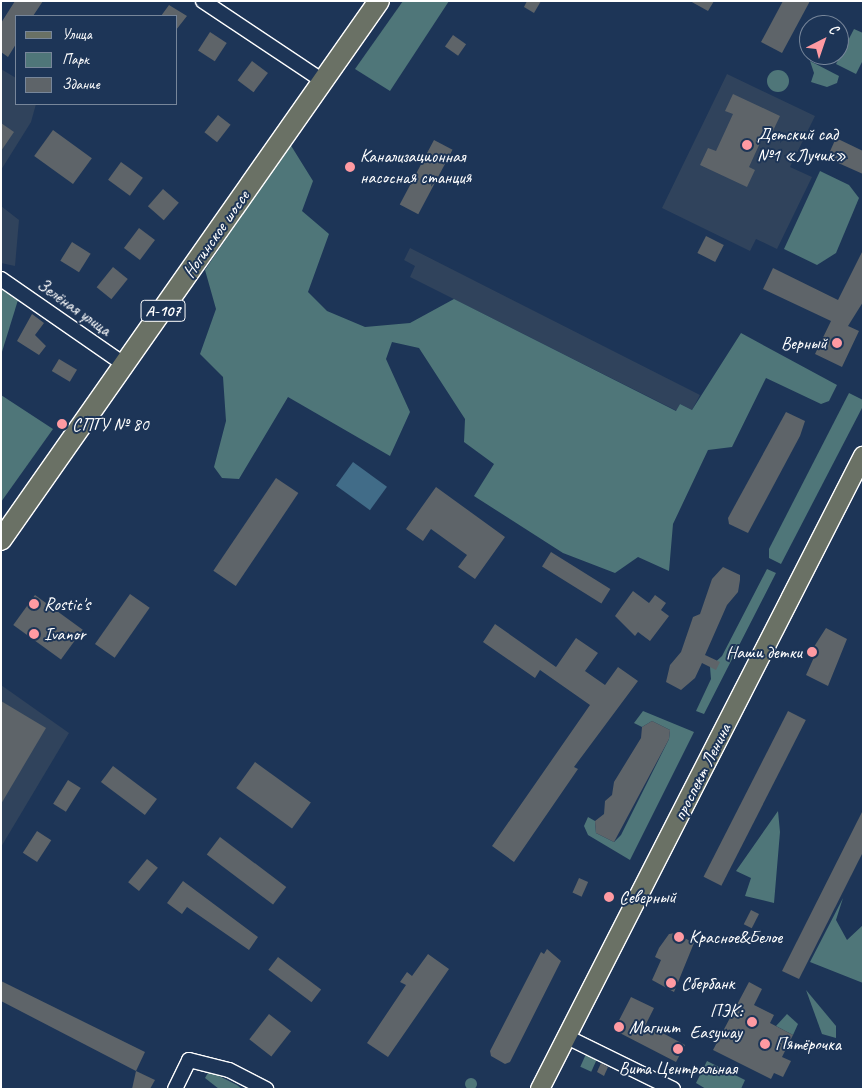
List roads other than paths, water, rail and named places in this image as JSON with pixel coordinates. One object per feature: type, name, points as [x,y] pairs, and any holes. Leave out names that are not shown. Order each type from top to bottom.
[{"type":"highway","name":"Ногинское шоссе","points":[[1,540],[379,1]]},
{"type":"main road","name":"проспект Ленина","points":[[540,1089],[863,456]]},
{"type":"street","points":[[203,1],[323,81]]},
{"type":"street","name":"Зелёная улица","points":[[1,279],[125,365]]},
{"type":"street","points":[[567,1037],[673,1089]]},
{"type":"street","points":[[175,1089],[189,1060],[229,1070],[266,1089]]},
{"type":"place","name":"Детский сад №1 «Лучик»","points":[[747,145]]},
{"type":"place","name":"Канализационная насосная станция","points":[[350,167]]},
{"type":"place","name":"Верный","points":[[837,343]]},
{"type":"place","name":"СПТУ № 80","points":[[62,424]]},
{"type":"place","name":"Rostic's","points":[[34,604]]},
{"type":"place","name":"Ivanor","points":[[34,634]]},
{"type":"place","name":"Наши детки","points":[[812,652]]},
{"type":"place","name":"Северный","points":[[609,897]]},
{"type":"place","name":"Красное&Белое","points":[[679,937]]},
{"type":"place","name":"Сбербанк","points":[[671,983]]},
{"type":"place","name":"ПЭК: Easyway","points":[[752,1022]]},
{"type":"place","name":"Магнит","points":[[619,1027]]},
{"type":"place","name":"Пятёрочка","points":[[765,1044]]},
{"type":"place","name":"Вита Центральная","points":[[678,1049]]}]
